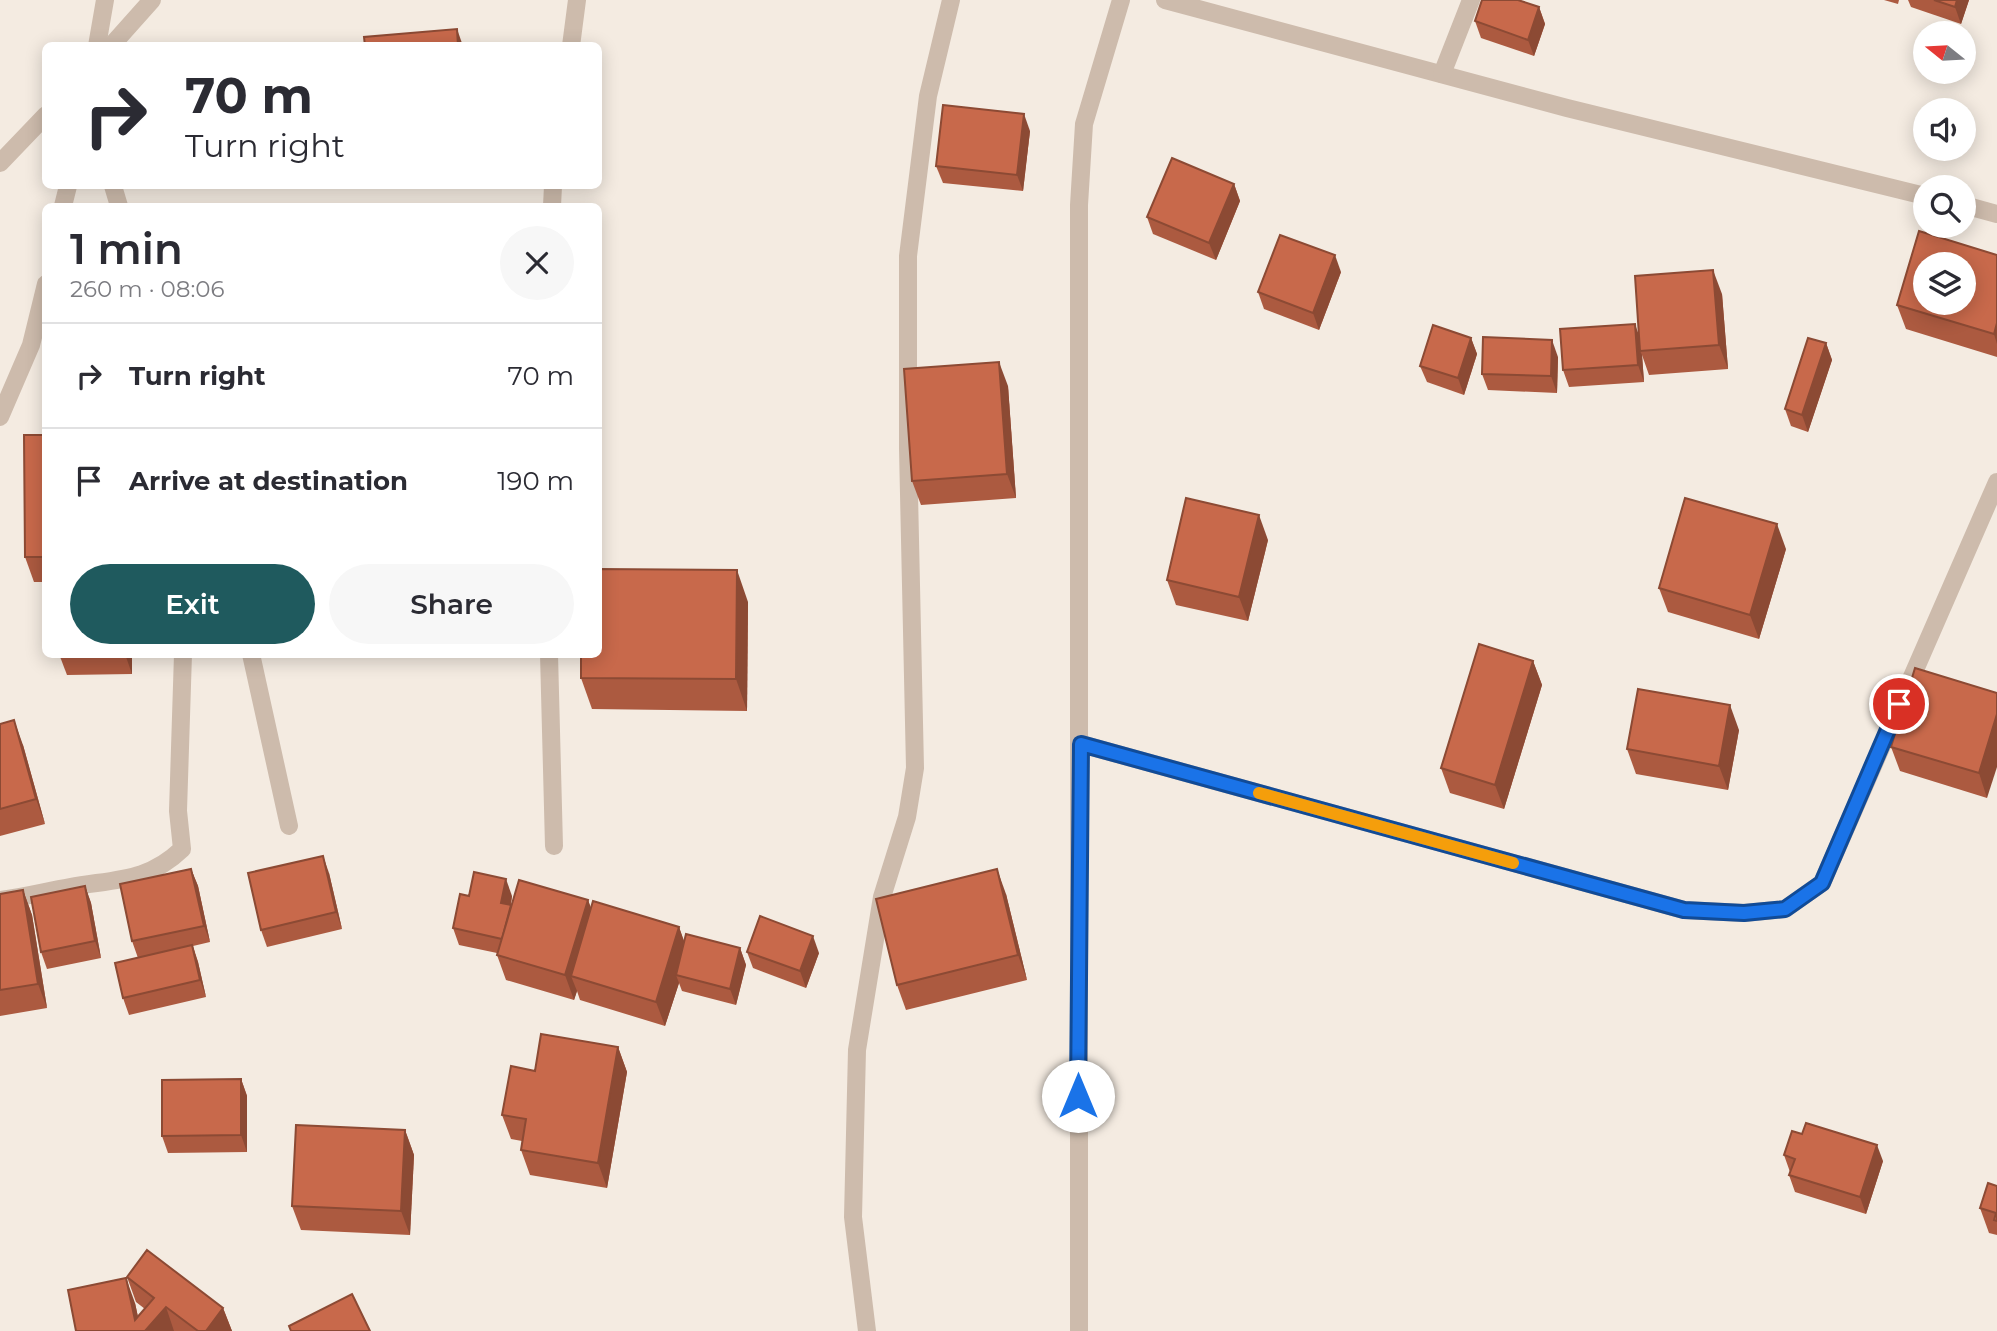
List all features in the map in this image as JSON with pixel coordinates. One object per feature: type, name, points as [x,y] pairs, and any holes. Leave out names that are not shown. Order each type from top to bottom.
[{"type":"street","points":[[98,42],[105,0]]},
{"type":"street","points":[[115,42],[152,0]]},
{"type":"street","points":[[572,42],[577,0]]},
{"type":"street","points":[[867,1331],[853,1217],[857,1050],[882,897],[907,817],[915,768],[910,594],[908,256],[928,96],[951,0]]},
{"type":"street","points":[[1079,1331],[1081,744],[1076,508],[1080,178],[1084,124],[1121,0]]},
{"type":"street","points":[[1165,0],[1204,5],[1442,74],[1913,193]]},
{"type":"street","points":[[1442,74],[1471,0]]},
{"type":"street","points":[[0,163],[42,120]]},
{"type":"street","points":[[1976,208],[1997,214]]},
{"type":"street","points":[[0,417],[31,345],[42,300]]},
{"type":"street","points":[[1081,744],[1684,910],[1744,913],[1785,909],[1822,883],[1997,482]]},
{"type":"street","points":[[0,900],[114,882],[152,872],[182,849],[178,811],[183,658]]},
{"type":"street","points":[[252,658],[289,826]]},
{"type":"street","points":[[549,658],[554,846]]},
{"type":"building","points":[[1482,0],[1518,0],[1539,7],[1528,40],[1475,21]]},
{"type":"building","points":[[1934,0],[1957,0],[1955,7]]},
{"type":"building","points":[[457,29],[458,42],[365,42],[364,37]]},
{"type":"building","points":[[943,105],[1024,114],[1017,175],[936,166]]},
{"type":"building","points":[[1172,158],[1234,184],[1209,243],[1147,217]]},
{"type":"building","points":[[1280,235],[1335,255],[1313,313],[1258,292]]},
{"type":"building","points":[[1917,238],[1942,238],[1997,255],[1997,323],[1994,334],[1930,315],[1976,315],[1976,252],[1913,252],[1913,310],[1897,305]]},
{"type":"building","points":[[1713,270],[1719,345],[1640,351],[1635,276]]},
{"type":"building","points":[[1635,324],[1638,365],[1563,370],[1560,329]]},
{"type":"building","points":[[1433,325],[1471,338],[1458,378],[1420,366]]},
{"type":"building","points":[[1483,337],[1552,340],[1551,376],[1482,374]]},
{"type":"building","points":[[1808,338],[1826,343],[1802,415],[1785,409]]},
{"type":"building","points":[[999,362],[1007,474],[912,481],[904,369]]},
{"type":"building","points":[[24,435],[42,435],[42,557],[25,557]]},
{"type":"building","points":[[1186,498],[1259,515],[1239,597],[1167,580]]},
{"type":"building","points":[[1685,498],[1777,524],[1750,615],[1659,588]]},
{"type":"building","points":[[602,569],[737,570],[736,679],[581,678],[581,658],[602,658]]},
{"type":"building","points":[[1479,644],[1533,661],[1495,785],[1441,768]]},
{"type":"building","points":[[1915,668],[1997,693],[1997,714],[1979,773],[1891,747]]},
{"type":"building","points":[[1638,689],[1730,705],[1719,766],[1627,749]]},
{"type":"building","points":[[14,720],[36,799],[0,809],[0,724]]},
{"type":"building","points":[[323,856],[336,912],[261,930],[248,873]]},
{"type":"building","points":[[191,869],[204,926],[132,941],[120,884]]},
{"type":"building","points":[[997,869],[1018,955],[897,985],[876,899]]},
{"type":"building","points":[[474,872],[506,879],[501,903],[511,905],[502,939],[453,928],[460,894],[469,896]]},
{"type":"building","points":[[519,880],[588,900],[565,975],[497,955]]},
{"type":"building","points":[[85,886],[95,941],[41,952],[31,897]]},
{"type":"building","points":[[23,890],[38,984],[0,990],[0,894]]},
{"type":"building","points":[[593,901],[679,927],[656,1002],[571,976]]},
{"type":"building","points":[[760,916],[813,936],[800,971],[747,952]]},
{"type":"building","points":[[686,934],[740,948],[730,989],[676,975]]},
{"type":"building","points":[[192,945],[200,980],[123,998],[115,963]]},
{"type":"building","points":[[541,1034],[618,1047],[598,1163],[521,1150],[526,1119],[502,1115],[511,1066],[535,1071]]},
{"type":"building","points":[[241,1079],[241,1135],[162,1136],[162,1080]]},
{"type":"building","points":[[1806,1123],[1877,1145],[1860,1197],[1789,1175],[1795,1159],[1784,1155],[1792,1131],[1802,1134]]},
{"type":"building","points":[[296,1125],[405,1130],[401,1211],[292,1206]]},
{"type":"building","points":[[1988,1183],[1997,1186],[1997,1221],[1994,1220],[1996,1213],[1980,1208]]},
{"type":"building","points":[[147,1250],[223,1308],[206,1331],[198,1331],[166,1307],[145,1331],[76,1331],[68,1290],[126,1278],[135,1320],[154,1298],[127,1277]]},
{"type":"building","points":[[352,1294],[370,1331],[291,1331],[289,1326]]},
{"type":"slow traffic","points":[[1259,793],[1513,863]]},
{"type":"route","points":[[1078,1096],[1081,744],[1684,910],[1744,913],[1785,909],[1822,883],[1899,704]]}]
